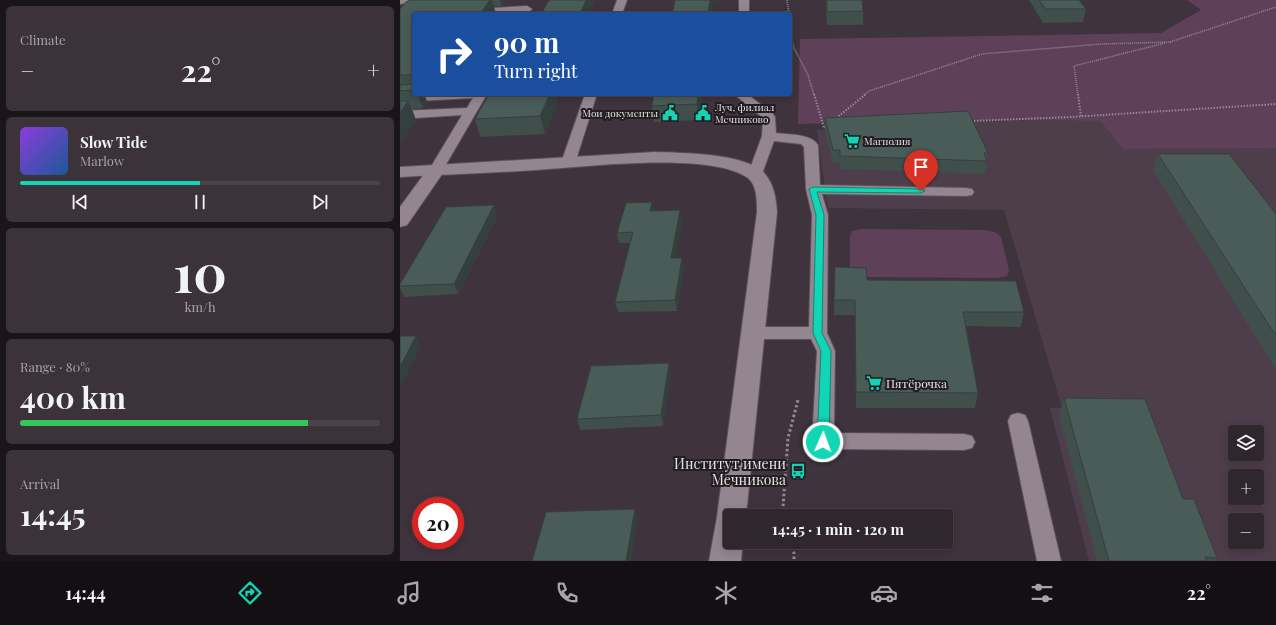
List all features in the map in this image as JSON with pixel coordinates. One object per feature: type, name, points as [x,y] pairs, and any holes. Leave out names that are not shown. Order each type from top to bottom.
[{"type":"main road","points":[[400,172],[646,158],[688,158],[719,161],[742,167],[755,174],[765,190],[767,212],[732,509]]},
{"type":"main road","points":[[400,221],[436,170]]},
{"type":"main road","points":[[725,561],[726,549]]},
{"type":"lane","points":[[400,1],[409,0]]},
{"type":"lane","points":[[464,12],[526,12],[532,0]]},
{"type":"lane","points":[[618,12],[622,0]]},
{"type":"lane","points":[[744,0],[744,12]]},
{"type":"lane","points":[[400,98],[440,96]]},
{"type":"lane","points":[[436,170],[480,96]]},
{"type":"lane","points":[[568,163],[589,96]]},
{"type":"lane","points":[[743,96],[769,117],[769,136],[755,174]]},
{"type":"lane","points":[[400,114],[471,111]]},
{"type":"lane","points":[[769,136],[810,142],[811,145],[813,189],[820,215],[818,333],[826,351],[823,442],[964,442]]},
{"type":"lane","points":[[813,189],[967,192]]},
{"type":"lane","points":[[753,333],[818,333]]},
{"type":"lane","points":[[1018,421],[1049,561]]},
{"type":"path","points":[[787,0],[789,12]]},
{"type":"path","points":[[1081,116],[1074,66],[1171,42],[1276,7]]},
{"type":"path","points":[[792,37],[793,46],[808,75],[824,128]]},
{"type":"path","points":[[824,128],[869,91],[982,54],[1101,44],[1171,42]]},
{"type":"path","points":[[967,122],[1276,104]]},
{"type":"path","points":[[824,128],[832,128]]},
{"type":"path","points":[[783,509],[788,438],[798,398]]},
{"type":"path","points":[[793,549],[794,561]]},
{"type":"shaded area","points":[[1187,0],[1276,0],[1276,148],[1123,149],[1100,121],[976,120],[798,124],[800,39],[1161,33],[1201,10]]},
{"type":"shaded area","points":[[976,120],[1100,121],[1123,149],[1276,148],[1276,561],[1089,561],[1050,408],[1062,408],[1004,210],[828,208],[817,130],[976,122]]},
{"type":"shaded area","points":[[862,229],[985,230],[995,232],[1001,237],[1009,270],[1007,276],[997,278],[863,277],[850,269],[850,236],[852,231]]},
{"type":"building","points":[[410,0],[490,0],[481,12],[412,12],[412,75],[400,75],[400,9]]},
{"type":"building","points":[[549,0],[586,0],[581,12],[542,12]]},
{"type":"building","points":[[675,0],[710,0],[708,12],[672,12]]},
{"type":"building","points":[[827,0],[862,0],[863,11],[827,12]]},
{"type":"building","points":[[1039,0],[1079,0],[1086,9],[1046,9]]},
{"type":"building","points":[[412,84],[412,90],[400,91],[400,85]]},
{"type":"building","points":[[488,96],[549,96],[540,116],[475,119]]},
{"type":"building","points":[[654,96],[698,96],[697,104],[652,106]]},
{"type":"building","points":[[400,101],[408,101],[400,113]]},
{"type":"building","points":[[968,111],[988,153],[984,153],[987,161],[840,156],[840,150],[833,150],[825,118]]},
{"type":"building","points":[[1158,154],[1229,154],[1276,214],[1276,336]]},
{"type":"building","points":[[652,202],[650,211],[680,210],[671,258],[682,258],[675,300],[615,302],[633,232],[617,233],[626,203]]},
{"type":"building","points":[[494,205],[454,284],[400,286],[446,207]]},
{"type":"building","points":[[835,267],[866,268],[867,280],[1016,281],[1024,312],[963,312],[978,393],[856,392],[855,300],[834,300]]},
{"type":"building","points":[[400,336],[416,336],[400,367]]},
{"type":"building","points":[[669,363],[661,415],[577,419],[591,366]]},
{"type":"building","points":[[1064,398],[1145,399],[1183,499],[1194,499],[1217,558],[1205,557],[1207,561],[1109,561]]},
{"type":"building","points":[[635,509],[626,561],[532,561],[546,512]]},
{"type":"place","name":"Мои документы","points":[[670,113]]},
{"type":"place","name":"Луч, филиал Мечниково","points":[[703,113]]},
{"type":"place","name":"Магнолия","points":[[852,141]]},
{"type":"place","name":"Пятёрочка","points":[[874,383]]},
{"type":"place","name":"Институт имени Мечникова","points":[[798,471]]},
{"type":"route","points":[[823,442],[826,351],[818,333],[820,215],[813,189],[921,191]]}]
